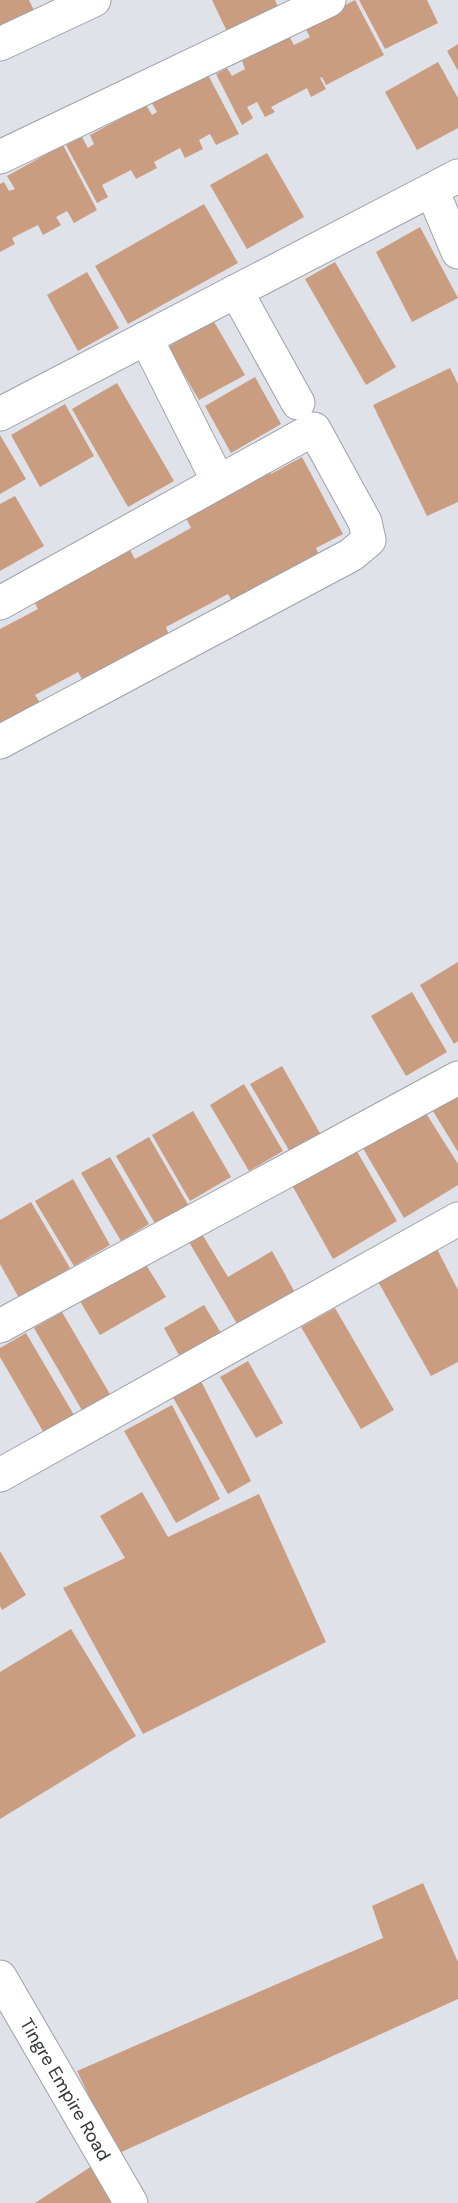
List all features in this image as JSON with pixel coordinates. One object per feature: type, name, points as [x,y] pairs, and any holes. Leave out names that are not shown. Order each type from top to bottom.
[{"type":"street","points":[[0,44],[94,0]]},
{"type":"street","points":[[0,157],[330,0]]},
{"type":"street","points":[[0,414],[445,183],[458,252]]},
{"type":"street","points":[[236,291],[298,403]]},
{"type":"street","points":[[146,338],[218,481]]},
{"type":"street","points":[[0,603],[314,429],[365,522],[369,540],[351,555],[0,742]]},
{"type":"street","points":[[0,1326],[458,1078]]},
{"type":"street","points":[[0,1475],[458,1219]]},
{"type":"street","name":"Tingre Empire Road","points":[[0,1977],[131,2203]]},
{"type":"building","points":[[0,0],[29,0],[39,21],[0,39]]},
{"type":"building","points":[[212,0],[275,0],[283,18],[232,42]]},
{"type":"building","points":[[355,0],[384,55],[326,85],[322,77],[320,78],[326,89],[311,97],[307,88],[271,107],[275,112],[265,117],[257,102],[247,107],[253,118],[242,125],[216,74],[227,68],[232,76],[245,69],[242,61],[289,36],[294,45],[310,37],[304,26]]},
{"type":"building","points":[[359,0],[427,0],[438,23],[385,49]]},
{"type":"building","points":[[458,44],[458,71],[447,51]]},
{"type":"building","points":[[438,62],[458,98],[458,128],[417,150],[385,92]]},
{"type":"building","points":[[205,69],[239,134],[216,145],[210,134],[199,140],[203,149],[185,158],[180,148],[154,162],[157,168],[136,179],[131,170],[102,185],[108,197],[97,203],[66,145],[82,137],[88,148],[94,144],[90,135],[146,105],[152,115],[157,112],[149,98]]},
{"type":"building","points":[[63,145],[97,210],[74,223],[67,211],[56,217],[61,225],[43,235],[38,225],[12,238],[15,244],[0,252],[0,184],[4,182],[9,191],[15,189],[7,176]]},
{"type":"building","points":[[267,153],[304,217],[247,249],[210,185]]},
{"type":"building","points":[[204,204],[238,263],[128,324],[95,266]]},
{"type":"building","points":[[420,227],[458,298],[412,322],[376,252]]},
{"type":"building","points":[[335,262],[396,367],[366,385],[305,279]]},
{"type":"building","points":[[87,272],[119,328],[78,351],[47,295]]},
{"type":"building","points":[[213,320],[245,375],[199,400],[168,347]]},
{"type":"building","points":[[450,368],[458,384],[458,502],[427,516],[373,405]]},
{"type":"building","points":[[255,377],[281,424],[231,453],[205,406]]},
{"type":"building","points":[[117,383],[174,481],[128,507],[72,409]]},
{"type":"building","points":[[65,404],[94,456],[40,487],[11,435]]},
{"type":"building","points":[[0,435],[26,479],[0,494]]},
{"type":"building","points":[[302,457],[343,534],[316,548],[319,555],[232,601],[228,594],[166,627],[169,635],[83,681],[78,672],[35,695],[41,704],[0,726],[0,629],[38,609],[30,594],[126,543],[135,559],[191,528],[183,512],[267,467],[271,474]]},
{"type":"building","points":[[15,496],[44,546],[0,571],[0,504]]},
{"type":"building","points":[[458,962],[458,1041],[454,1044],[420,985]]},
{"type":"building","points":[[412,992],[447,1052],[406,1076],[371,1016]]},
{"type":"building","points":[[282,1066],[321,1135],[290,1152],[250,1084]]},
{"type":"building","points":[[244,1084],[283,1151],[249,1171],[210,1105]]},
{"type":"building","points":[[458,1086],[458,1152],[428,1103]]},
{"type":"building","points":[[422,1107],[458,1164],[458,1185],[404,1218],[358,1140]]},
{"type":"building","points":[[193,1111],[231,1177],[190,1201],[152,1135]]},
{"type":"building","points":[[149,1137],[190,1208],[157,1227],[116,1156]]},
{"type":"building","points":[[351,1141],[397,1221],[333,1259],[287,1176]]},
{"type":"building","points":[[110,1157],[149,1224],[121,1241],[81,1173]]},
{"type":"building","points":[[73,1179],[110,1245],[74,1266],[35,1201]]},
{"type":"building","points":[[31,1202],[70,1268],[19,1298],[0,1264],[0,1220]]},
{"type":"building","points":[[202,1234],[228,1277],[272,1251],[298,1298],[240,1329],[189,1242]]},
{"type":"building","points":[[436,1247],[458,1290],[458,1362],[431,1376],[376,1278]]},
{"type":"building","points":[[140,1255],[166,1297],[100,1335],[75,1293]]},
{"type":"building","points":[[204,1305],[221,1333],[180,1357],[164,1328]]},
{"type":"building","points":[[335,1308],[394,1410],[361,1429],[301,1327]]},
{"type":"building","points":[[62,1312],[111,1396],[83,1412],[34,1328]]},
{"type":"building","points":[[26,1333],[74,1415],[44,1433],[0,1357],[0,1348]]},
{"type":"building","points":[[248,1361],[283,1423],[256,1438],[220,1377]]},
{"type":"building","points":[[200,1379],[251,1481],[228,1494],[171,1394]]},
{"type":"building","points":[[172,1405],[220,1499],[176,1523],[124,1431]]},
{"type":"building","points":[[142,1492],[168,1537],[259,1494],[326,1642],[143,1734],[63,1588],[125,1558],[100,1516]]},
{"type":"building","points":[[0,1551],[26,1595],[2,1610],[0,1606]]},
{"type":"building","points":[[71,1629],[136,1736],[0,1819],[0,1672]]},
{"type":"building","points":[[423,1883],[458,1962],[458,1999],[117,2154],[77,2071],[383,1938],[372,1906]]},
{"type":"building","points":[[92,2166],[112,2203],[35,2203]]}]
